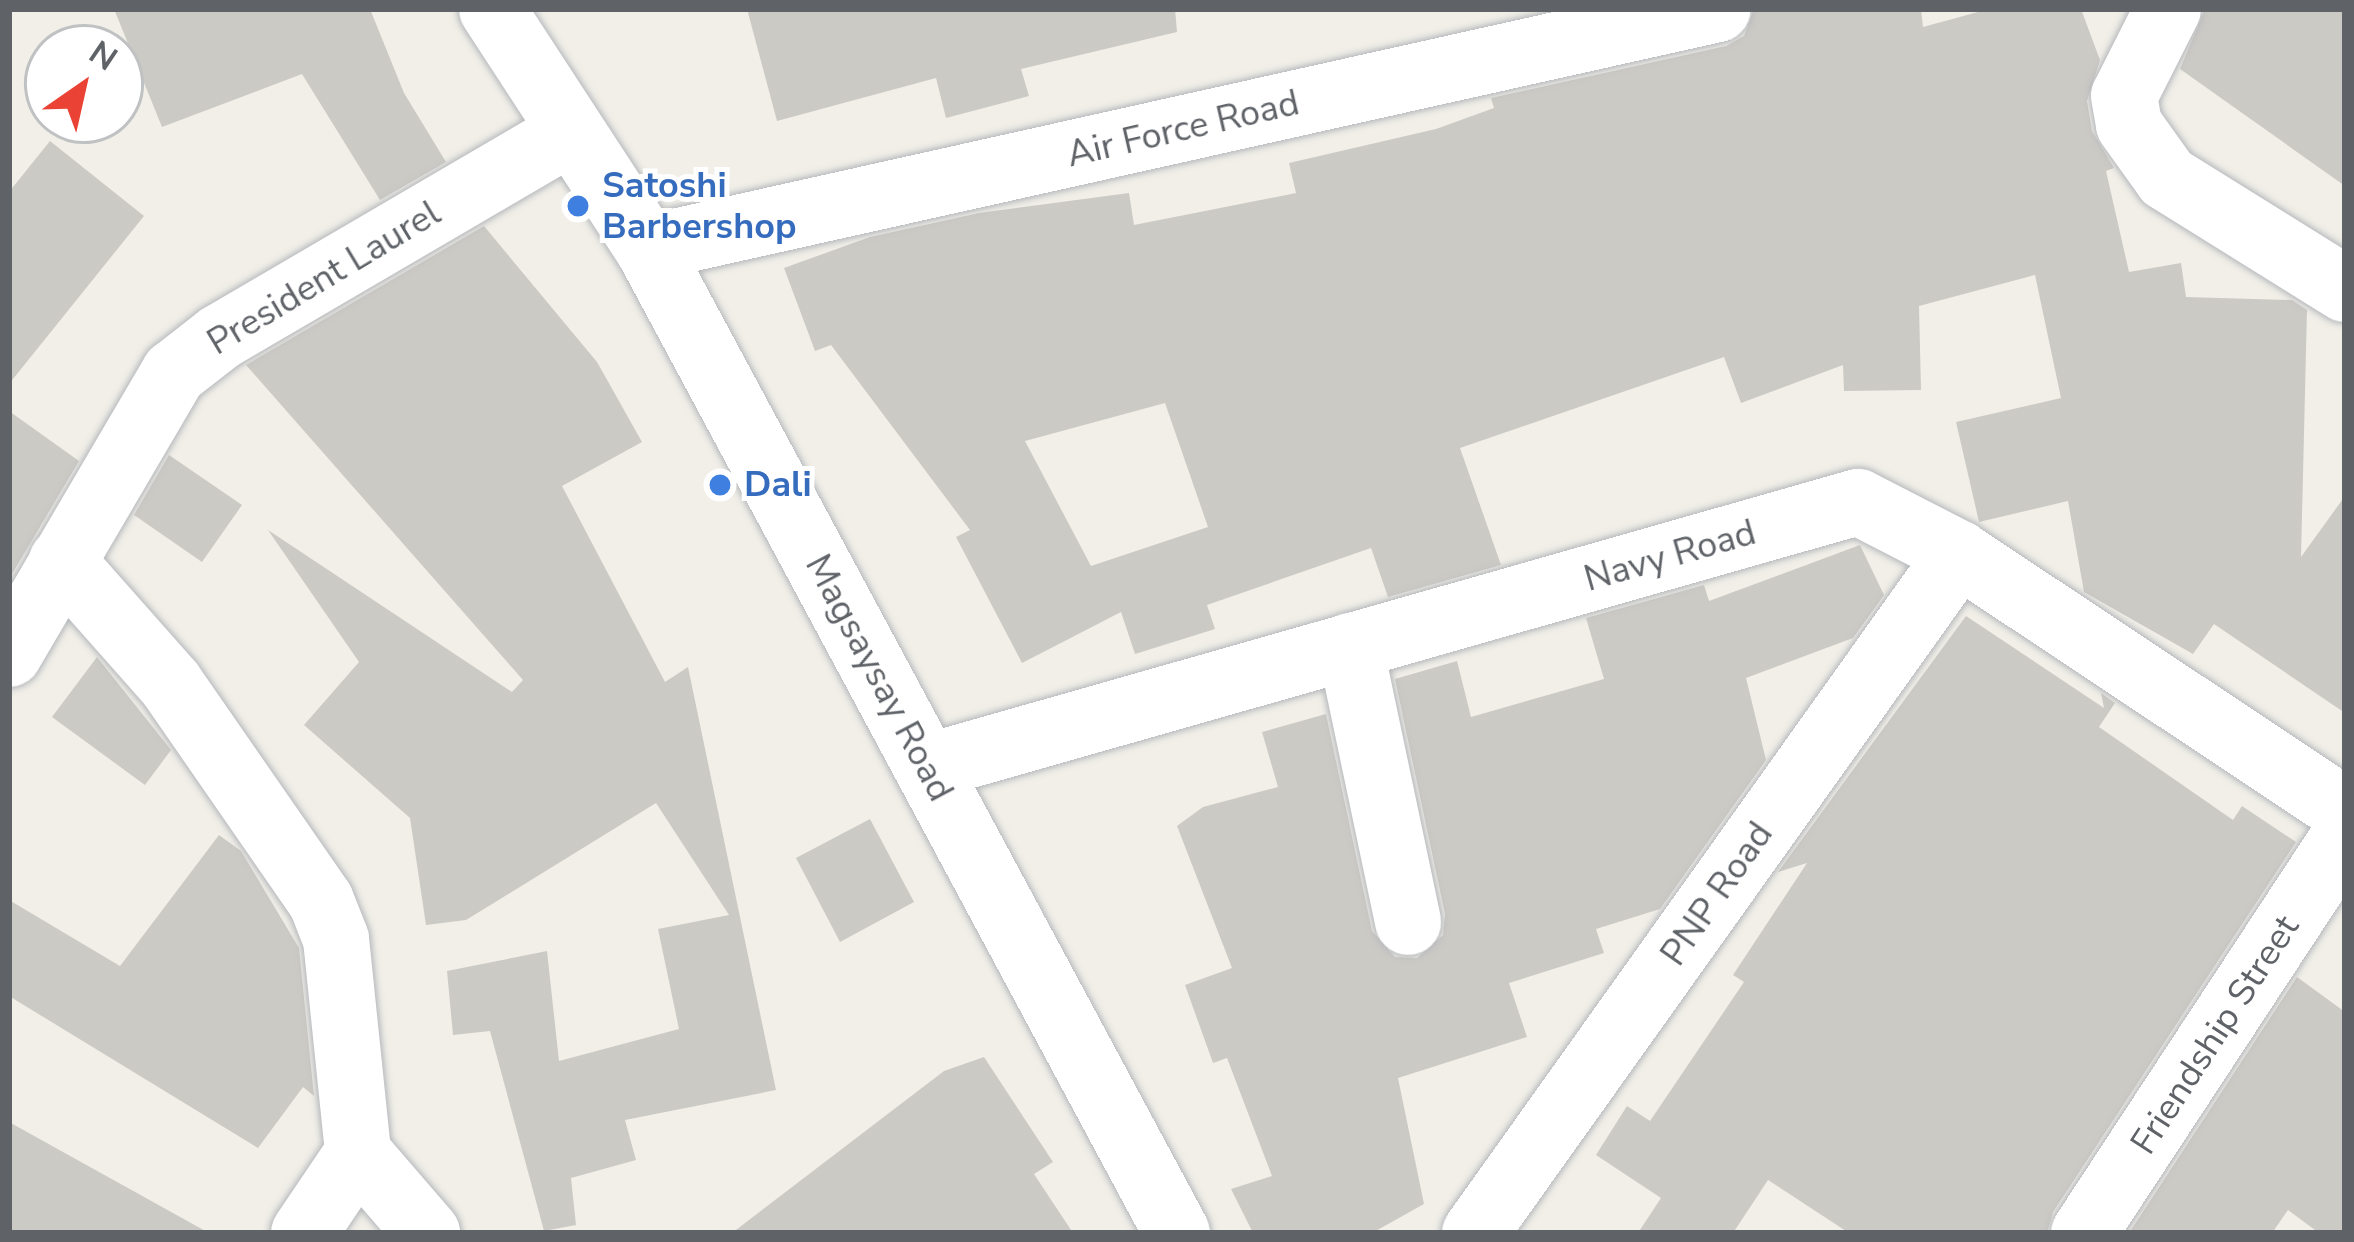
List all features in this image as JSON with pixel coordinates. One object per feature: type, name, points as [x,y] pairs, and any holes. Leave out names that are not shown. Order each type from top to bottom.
[{"type":"street","name":"Magsaysay Road","points":[[492,9],[648,248],[1177,1233]]},
{"type":"street","name":"Air Force Road","points":[[648,248],[1718,9]]},
{"type":"street","points":[[2168,9],[2124,96],[2129,125],[2167,178],[2345,289]]},
{"type":"street","name":"President Laurel","points":[[9,654],[174,373],[220,337],[571,131]]},
{"type":"street","name":"Navy Road","points":[[927,767],[1858,502],[1959,554],[2345,810]]},
{"type":"street","name":"PNP Road","points":[[1475,1233],[1959,554]]},
{"type":"street","points":[[62,560],[170,683],[321,901],[336,939],[358,1154],[427,1233]]},
{"type":"street","points":[[1350,646],[1408,922]]},
{"type":"street","name":"Friendship Street","points":[[2084,1233],[2345,836]]},
{"type":"street","points":[[304,1233],[358,1154]]},
{"type":"building","points":[[114,9],[370,9],[404,93],[446,162],[380,200],[302,74],[162,127],[144,83],[144,24],[120,24]]},
{"type":"building","points":[[747,9],[1175,9],[1177,32],[1021,69],[1029,96],[946,118],[936,78],[777,121]]},
{"type":"building","points":[[1754,9],[1921,9],[1923,27],[1989,9],[2081,9],[2100,60],[2087,101],[2092,131],[2114,168],[2106,171],[2129,272],[2181,263],[2186,297],[2292,300],[2307,310],[2301,557],[2345,496],[2345,713],[2214,624],[2193,654],[2084,592],[2068,501],[1979,522],[1956,422],[2061,398],[2035,275],[1919,306],[1921,390],[1844,391],[1843,365],[1741,403],[1724,357],[1460,448],[1501,565],[1388,597],[1371,548],[1207,605],[1215,629],[1135,654],[1121,612],[1022,663],[956,537],[970,530],[831,345],[815,351],[784,268],[870,237],[979,213],[1129,193],[1134,225],[1296,193],[1289,163],[1436,129],[1494,108],[1491,98],[1726,46],[1744,36]],"holes":[[[1165,403],[1208,527],[1091,566],[1025,441]]]},
{"type":"building","points":[[2205,9],[2345,9],[2345,186],[2180,69]]},
{"type":"building","points":[[48,144],[54,144],[144,216],[9,384],[9,192]]},
{"type":"building","points":[[484,226],[597,362],[642,442],[562,486],[665,682],[688,667],[776,1090],[625,1120],[636,1160],[571,1178],[576,1225],[544,1231],[490,1031],[453,1035],[447,971],[547,951],[559,1061],[679,1029],[658,929],[729,915],[656,803],[466,920],[426,925],[410,818],[304,725],[359,662],[268,530],[512,692],[523,680],[246,365]]},
{"type":"building","points":[[9,411],[79,461],[9,579]]},
{"type":"building","points":[[169,455],[242,505],[202,562],[134,515]]},
{"type":"building","points":[[1860,545],[1884,595],[1853,638],[1746,678],[1766,760],[1660,909],[1596,929],[1604,953],[1509,983],[1527,1037],[1398,1078],[1424,1204],[1372,1233],[1253,1233],[1231,1189],[1272,1176],[1227,1058],[1213,1063],[1185,985],[1232,968],[1177,826],[1203,807],[1278,787],[1262,732],[1326,714],[1372,931],[1395,957],[1417,958],[1443,935],[1445,914],[1395,679],[1457,661],[1471,717],[1604,679],[1586,618],[1704,585],[1709,601]]},
{"type":"building","points":[[1966,616],[2104,708],[2101,693],[2115,703],[2099,727],[2233,820],[2242,806],[2296,842],[2053,1212],[2047,1233],[1849,1233],[1768,1180],[1733,1233],[1638,1233],[1661,1198],[1596,1155],[1627,1106],[1650,1121],[1744,982],[1733,975],[1807,863],[1778,872]]},
{"type":"building","points":[[97,657],[171,750],[145,785],[52,717]]},
{"type":"building","points":[[870,819],[914,902],[840,942],[796,858]]},
{"type":"building","points":[[219,835],[241,851],[299,948],[314,1096],[303,1087],[258,1148],[9,996],[9,900],[120,966]]},
{"type":"building","points":[[2297,977],[2345,1012],[2345,1233],[2319,1233],[2288,1210],[2272,1233],[2129,1233]]},
{"type":"building","points":[[984,1057],[1053,1162],[1034,1174],[1073,1233],[732,1233],[944,1071]]},
{"type":"building","points":[[9,1122],[209,1233],[9,1233]]},
{"type":"place","name":"Satoshi Barbershop","points":[[578,206]]},
{"type":"place","name":"Dali","points":[[720,485]]}]
